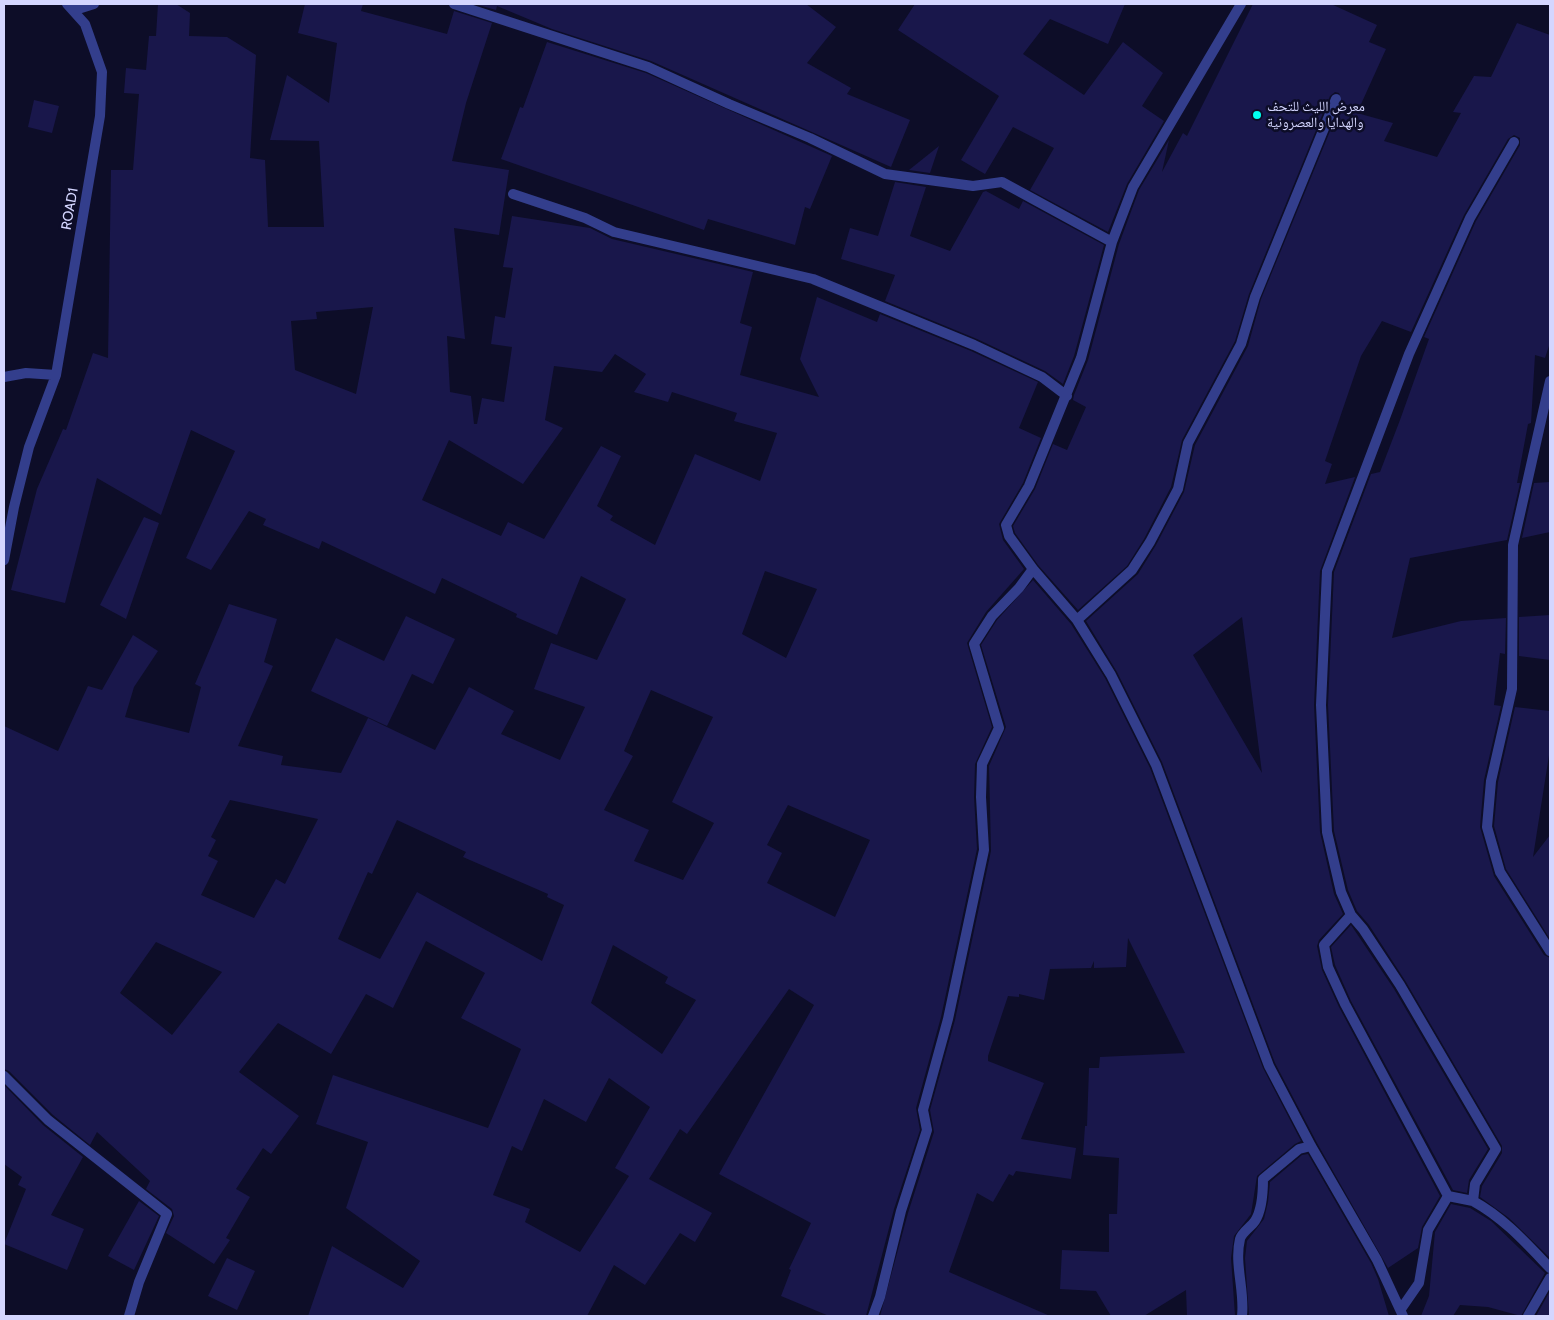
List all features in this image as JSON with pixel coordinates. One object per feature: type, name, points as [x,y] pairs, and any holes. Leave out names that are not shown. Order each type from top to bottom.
[{"type":"street","points":[[71,7],[94,4]]},
{"type":"street","points":[[454,4],[648,67],[810,138],[885,174],[974,186],[1002,182],[1112,242]]},
{"type":"street","points":[[1241,4],[1133,187],[1112,242],[1081,358],[1067,396],[1029,486],[1006,525],[1009,536],[1033,569],[1077,620],[1111,675],[1156,765],[1269,1066],[1311,1146],[1377,1260],[1402,1312]]},
{"type":"street","name":"ROAD1","points":[[4,560],[14,507],[29,447],[56,375],[100,116],[102,72],[85,24],[71,7]]},
{"type":"street","points":[[1077,620],[1132,570],[1150,542],[1178,489],[1188,443],[1241,344],[1255,297],[1336,100]]},
{"type":"street","points":[[1473,1201],[1475,1184],[1496,1149],[1400,985],[1363,928],[1352,915],[1341,892],[1327,832],[1321,705],[1327,571],[1410,354],[1470,218],[1514,142]]},
{"type":"street","points":[[513,194],[585,218],[614,232],[814,279],[974,345],[1042,377],[1067,396]]},
{"type":"street","points":[[4,377],[26,373],[56,375]]},
{"type":"street","points":[[1550,382],[1513,545],[1512,689],[1491,781],[1487,827],[1500,872],[1550,951]]},
{"type":"street","points":[[873,1316],[880,1296],[901,1211],[927,1130],[923,1110],[948,1018],[984,850],[981,797],[982,764],[999,728],[974,644],[992,616],[1020,588],[1033,569]]},
{"type":"street","points":[[1352,915],[1324,945],[1328,967],[1345,1004],[1448,1196]]},
{"type":"street","points":[[4,1076],[48,1120],[167,1214],[138,1282],[129,1316]]},
{"type":"street","points":[[1242,1316],[1244,1300],[1239,1272],[1240,1237],[1256,1219],[1263,1196],[1263,1179],[1299,1149],[1311,1146]]},
{"type":"street","points":[[1448,1196],[1473,1201],[1491,1211],[1515,1230],[1550,1268]]},
{"type":"street","points":[[1402,1312],[1419,1283],[1428,1230],[1448,1196]]},
{"type":"street","points":[[1528,1316],[1550,1278]]},
{"type":"building","points":[[158,4],[176,4],[190,13],[189,36],[227,37],[256,55],[250,158],[265,160],[268,227],[324,227],[319,141],[270,140],[287,75],[329,103],[337,43],[298,33],[305,4],[363,4],[361,11],[447,34],[454,11],[492,23],[466,103],[452,161],[509,170],[499,235],[454,228],[465,339],[447,336],[450,392],[471,396],[474,424],[477,424],[482,398],[504,402],[512,347],[491,344],[495,316],[505,318],[513,268],[503,267],[512,216],[590,228],[612,239],[753,272],[740,323],[752,327],[740,375],[819,397],[800,359],[817,297],[877,322],[880,314],[971,351],[1038,382],[1019,428],[1041,438],[1023,483],[999,524],[1003,540],[1024,569],[986,612],[967,643],[992,727],[975,764],[974,797],[977,849],[941,1017],[916,1108],[920,1130],[894,1209],[866,1316],[829,1316],[781,1296],[791,1270],[789,1269],[811,1223],[719,1174],[814,1005],[789,989],[687,1134],[680,1129],[649,1179],[712,1213],[695,1242],[680,1233],[645,1285],[614,1265],[587,1316],[308,1316],[332,1246],[403,1288],[420,1261],[346,1208],[368,1142],[316,1124],[333,1075],[488,1128],[521,1049],[461,1018],[485,973],[426,941],[393,1008],[366,994],[331,1054],[278,1023],[239,1072],[299,1116],[271,1154],[263,1148],[236,1189],[250,1197],[226,1238],[230,1240],[214,1264],[166,1233],[174,1216],[172,1209],[146,1189],[150,1181],[97,1132],[90,1145],[53,1115],[9,1071],[4,1069],[4,726],[58,751],[88,686],[102,690],[133,635],[158,651],[134,687],[125,717],[189,733],[201,687],[195,684],[229,604],[277,619],[264,662],[273,666],[238,746],[283,756],[281,765],[341,773],[368,718],[435,750],[469,687],[514,711],[501,734],[560,760],[585,707],[534,689],[551,643],[597,660],[626,599],[581,576],[557,635],[516,617],[517,614],[442,578],[435,594],[322,541],[319,549],[263,525],[266,519],[249,511],[211,570],[186,558],[235,451],[191,430],[161,515],[97,478],[65,603],[11,590],[37,489],[63,429],[66,430],[93,353],[108,358],[111,170],[133,170],[139,94],[124,93],[126,68],[146,70],[149,36],[156,36]],"holes":[[[373,307],[356,394],[295,370],[291,321],[317,319],[316,312]],[[615,354],[646,374],[634,392],[668,402],[672,392],[737,413],[734,421],[777,433],[760,481],[695,454],[655,545],[610,520],[613,516],[597,506],[621,456],[601,446],[544,539],[508,522],[501,536],[422,500],[449,440],[523,484],[563,428],[545,420],[554,366],[602,372]],[[765,571],[817,589],[786,658],[742,634]],[[651,690],[713,717],[672,802],[714,823],[683,880],[634,861],[649,830],[604,810],[633,756],[624,751]],[[230,800],[318,819],[285,884],[276,879],[254,918],[201,895],[218,861],[208,856],[216,840],[211,837]],[[788,805],[870,840],[835,917],[767,883],[782,853],[767,845]],[[397,820],[466,852],[463,857],[548,894],[547,897],[564,905],[542,961],[417,892],[380,959],[338,939],[368,872],[372,874]],[[156,942],[222,972],[172,1035],[120,993]],[[613,945],[668,977],[665,983],[696,1000],[662,1054],[591,1003]],[[609,1078],[650,1107],[615,1168],[629,1176],[580,1252],[525,1222],[530,1209],[493,1195],[512,1146],[522,1151],[544,1099],[586,1122]]]},
{"type":"building","points":[[475,4],[806,4],[836,27],[807,63],[851,88],[847,94],[910,120],[891,167],[651,61],[552,29],[497,6],[496,10]]},
{"type":"building","points":[[915,4],[1125,4],[1108,44],[1050,19],[1023,54],[1084,95],[1123,42],[1163,73],[1142,106],[1164,121],[1127,184],[1108,232],[1030,190],[1054,148],[1013,127],[985,174],[961,160],[999,96],[898,30]]},
{"type":"building","points":[[1253,4],[1331,4],[1377,25],[1369,42],[1386,49],[1357,113],[1393,123],[1384,141],[1437,157],[1461,113],[1453,112],[1474,76],[1491,77],[1517,23],[1550,35],[1550,343],[1545,358],[1535,355],[1531,423],[1528,424],[1517,483],[1520,483],[1507,540],[1410,558],[1392,638],[1461,621],[1506,618],[1505,654],[1500,653],[1494,705],[1501,706],[1484,780],[1480,827],[1494,876],[1544,955],[1550,958],[1550,1258],[1509,1218],[1480,1197],[1482,1186],[1502,1153],[1502,1146],[1406,982],[1369,925],[1357,911],[1348,890],[1334,831],[1328,705],[1334,572],[1371,474],[1380,472],[1400,420],[1429,339],[1424,337],[1476,221],[1520,145],[1520,138],[1514,135],[1508,139],[1464,215],[1411,332],[1382,321],[1361,356],[1325,461],[1332,464],[1325,484],[1355,477],[1320,571],[1314,705],[1320,832],[1334,894],[1343,914],[1319,940],[1317,946],[1322,970],[1339,1007],[1440,1196],[1422,1227],[1418,1248],[1388,1268],[1317,1143],[1275,1063],[1162,762],[1117,672],[1086,621],[1138,574],[1156,545],[1184,492],[1195,445],[1248,346],[1261,299],[1342,102],[1339,93],[1335,92],[1330,96],[1249,294],[1235,341],[1182,440],[1171,487],[1144,539],[1127,566],[1078,610],[1038,565],[1015,533],[1013,526],[1035,489],[1053,444],[1067,450],[1086,407],[1073,400],[1074,395],[1088,360],[1119,244],[1139,190],[1169,140],[1162,172],[1183,133],[1187,136]],"holes":[[[1242,617],[1262,773],[1193,655]]]},
{"type":"building","points":[[547,42],[646,73],[832,156],[810,209],[805,207],[795,245],[708,219],[704,230],[501,159],[520,107],[523,108]]},
{"type":"building","points":[[34,100],[59,106],[52,133],[28,127]]},
{"type":"building","points":[[939,146],[930,173],[909,170]]},
{"type":"building","points":[[895,182],[926,187],[910,236],[950,251],[983,192],[986,191],[1019,209],[1023,201],[1104,245],[1074,356],[1063,384],[1045,371],[977,339],[885,301],[895,275],[841,259],[850,228],[878,236]]},
{"type":"building","points":[[1550,482],[1550,532],[1522,538],[1534,483]]},
{"type":"building","points":[[144,517],[159,523],[126,619],[100,605]]},
{"type":"building","points":[[1033,580],[1071,624],[1105,678],[1150,768],[1263,1068],[1301,1141],[1257,1176],[1251,1214],[1234,1236],[1231,1258],[1235,1316],[1187,1316],[1186,1290],[1144,1316],[1111,1316],[1096,1291],[1060,1289],[1062,1250],[1109,1252],[1109,1214],[1117,1214],[1119,1158],[1083,1155],[1085,1126],[1087,1126],[1089,1068],[1099,1068],[1100,1057],[1185,1053],[1128,938],[1126,967],[1094,968],[1094,961],[1091,968],[1050,969],[1044,1000],[1019,994],[1019,997],[1008,996],[988,1056],[988,1061],[1044,1083],[1021,1139],[1076,1148],[1071,1179],[1016,1171],[1013,1176],[1009,1174],[993,1202],[977,1193],[949,1272],[1050,1316],[880,1316],[908,1213],[934,1132],[930,1110],[955,1020],[991,851],[989,766],[1006,727],[981,645],[997,620]]},
{"type":"building","points":[[1550,615],[1550,660],[1519,656],[1519,617]]},
{"type":"building","points":[[406,616],[455,639],[433,684],[412,674],[387,726],[311,691],[336,638],[384,661]]},
{"type":"building","points":[[1515,707],[1550,711],[1550,749],[1533,857],[1550,835],[1550,939],[1506,869],[1494,826],[1498,782]]},
{"type":"building","points":[[1351,925],[1394,989],[1488,1149],[1469,1180],[1467,1193],[1453,1190],[1351,1001],[1335,965],[1331,947]]},
{"type":"building","points":[[4,1085],[43,1125],[83,1157],[51,1215],[84,1229],[67,1270],[4,1244],[26,1189],[18,1185],[22,1177],[4,1164]]},
{"type":"building","points":[[1308,1154],[1371,1263],[1389,1316],[1249,1316],[1245,1258],[1247,1241],[1264,1219],[1270,1182],[1302,1155]]},
{"type":"building","points":[[139,1201],[159,1216],[134,1270],[108,1256]]},
{"type":"building","points":[[1451,1204],[1470,1208],[1491,1221],[1545,1273],[1521,1316],[1488,1307],[1460,1305],[1453,1316],[1421,1316],[1429,1296],[1435,1232]]},
{"type":"building","points":[[227,1258],[255,1271],[237,1310],[208,1296]]},
{"type":"building","points":[[1550,1291],[1550,1316],[1536,1316]]},
{"type":"place","name":"معرض الليث للتحف والهدايا والعصرونية","points":[[1257,115]]}]
